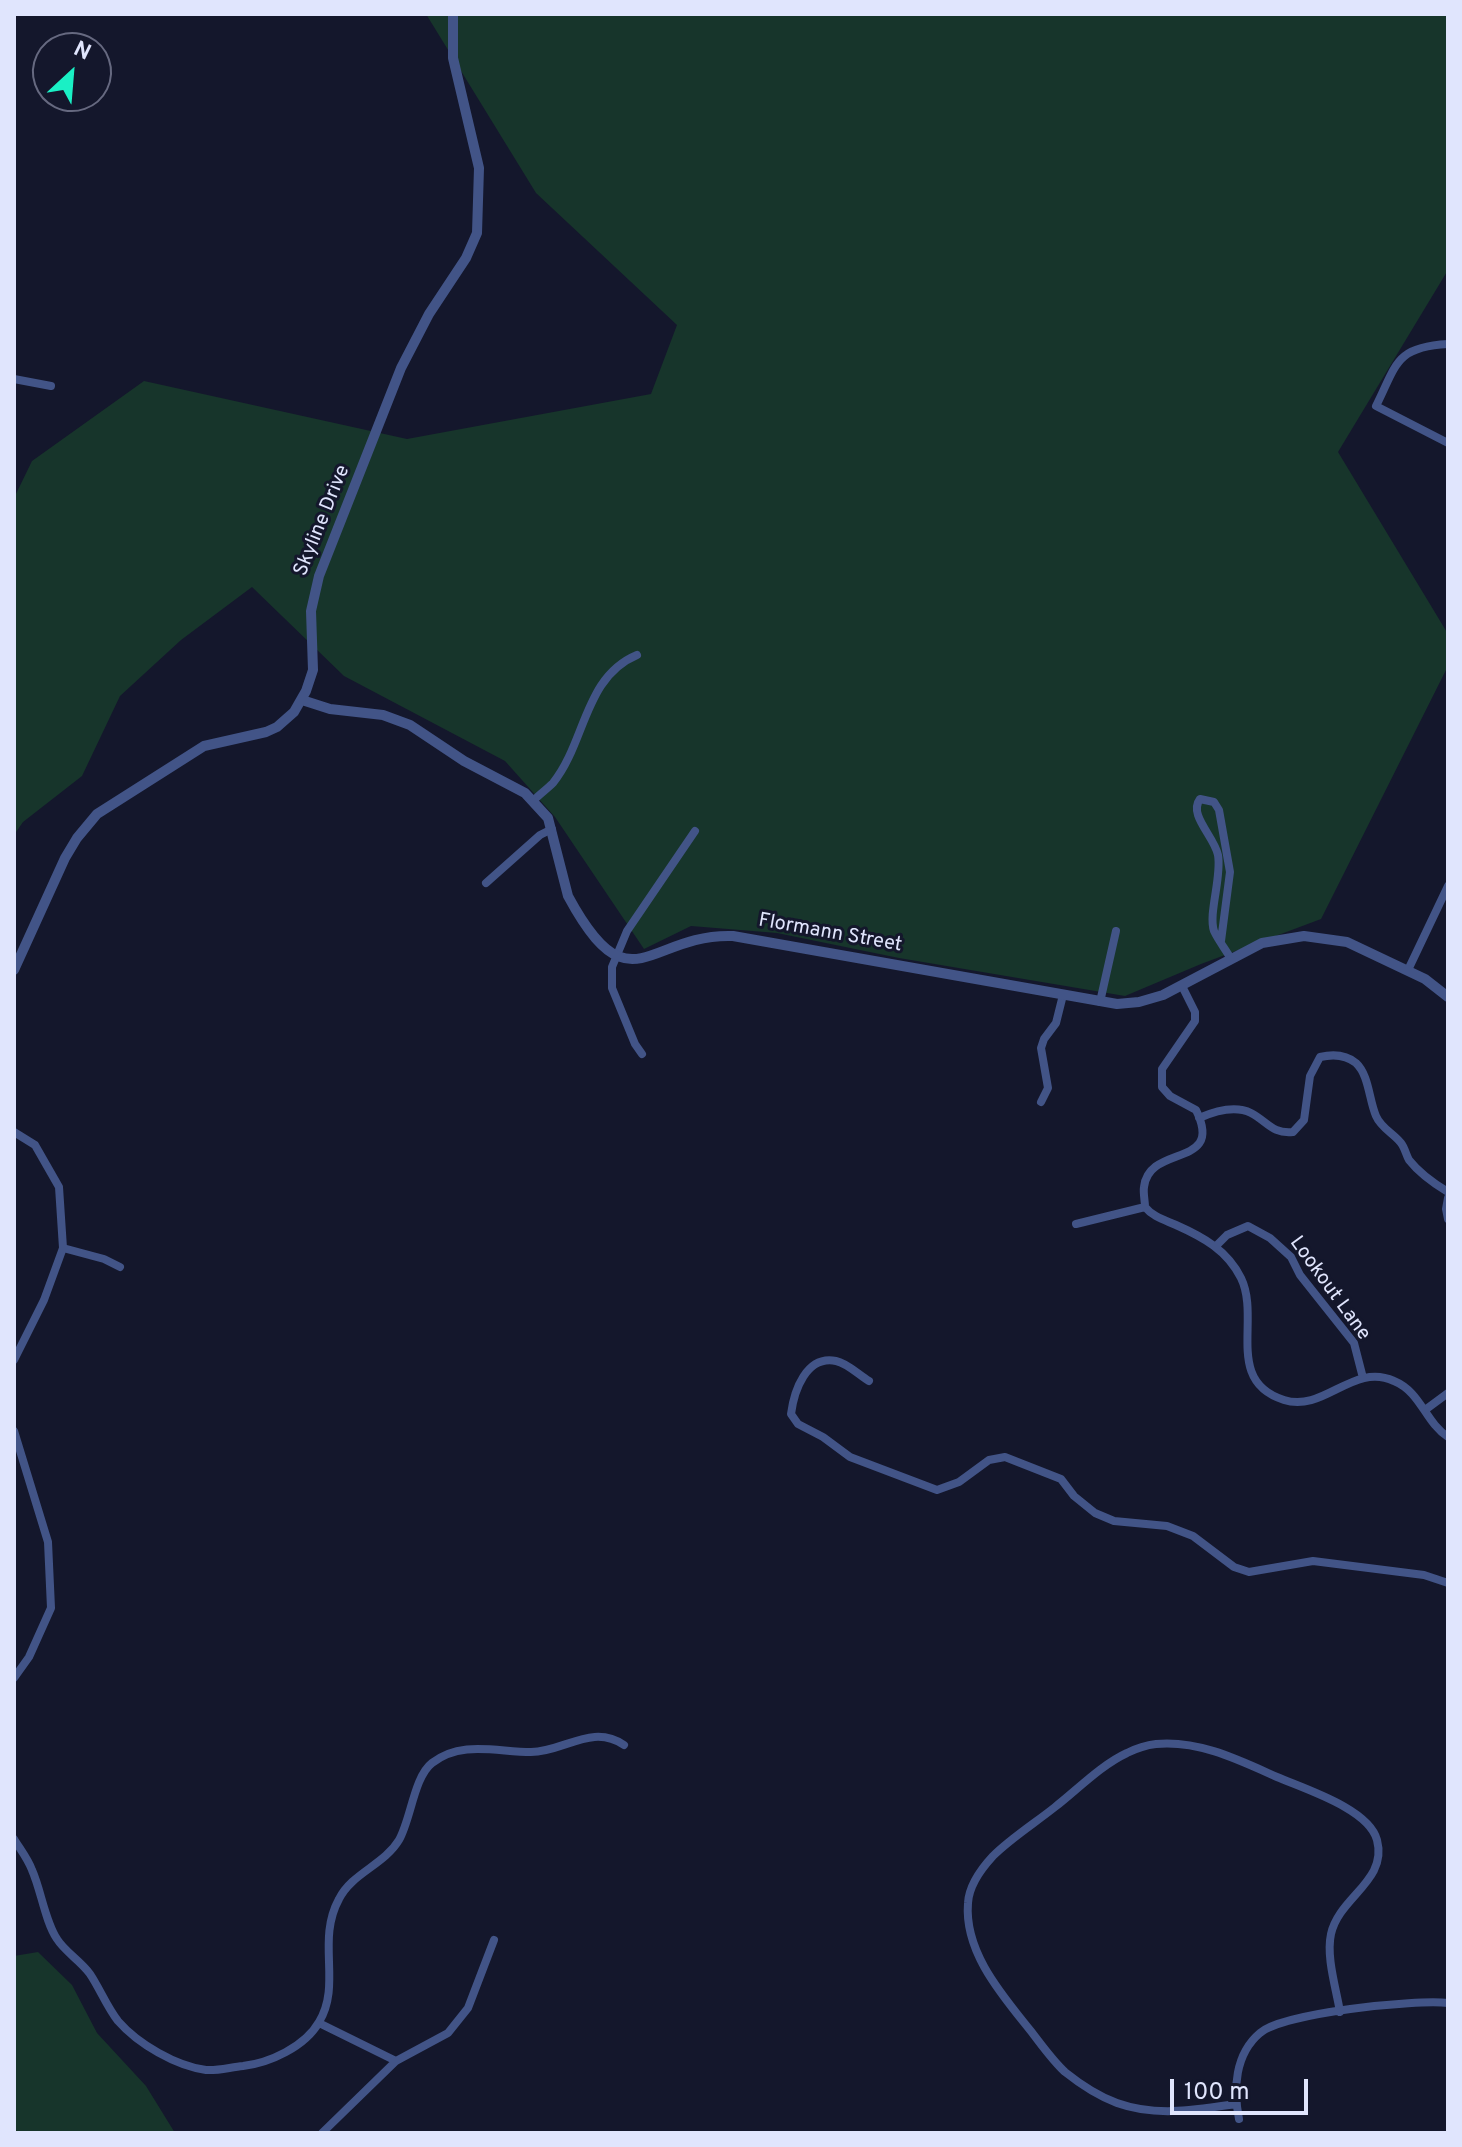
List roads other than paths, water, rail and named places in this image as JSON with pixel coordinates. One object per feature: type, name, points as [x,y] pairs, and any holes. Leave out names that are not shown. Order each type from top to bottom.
[{"type":"street","name":"Skyline Drive","points":[[14,970],[65,858],[97,814],[204,746],[253,736],[277,727],[302,700],[313,670],[311,611],[319,576],[406,358],[429,314],[466,258],[477,233],[479,168],[453,58],[453,14]]},
{"type":"street","points":[[1448,344],[1422,346],[1403,355],[1376,406],[1448,443]]},
{"type":"street","points":[[14,379],[51,386]]},
{"type":"street","points":[[534,800],[553,782],[596,693],[613,669],[637,655]]},
{"type":"street","points":[[302,700],[330,709],[383,715],[410,725],[464,761],[516,787],[534,800],[552,829],[568,896],[598,942],[616,956]]},
{"type":"street","points":[[1221,941],[1230,872],[1219,810],[1214,802],[1200,799],[1195,810],[1197,817],[1215,843],[1219,860],[1214,931],[1231,959]]},
{"type":"street","points":[[486,883],[540,835],[552,829]]},
{"type":"street","points":[[642,1054],[635,1044],[610,977],[627,931],[695,831]]},
{"type":"street","points":[[1408,970],[1448,886]]},
{"type":"street","points":[[1100,1002],[1116,931]]},
{"type":"street","name":"Flormann Street","points":[[616,956],[639,960],[717,935],[733,936],[1117,1004],[1139,1002],[1182,986],[1262,943],[1304,936],[1347,942],[1425,979],[1448,997]]},
{"type":"street","points":[[1182,986],[1195,1012],[1195,1021],[1162,1069],[1162,1087],[1170,1096],[1196,1110],[1203,1132],[1201,1142],[1188,1154],[1169,1159],[1153,1169],[1144,1185],[1145,1207],[1156,1217],[1216,1246],[1235,1267],[1246,1290],[1248,1366],[1264,1389],[1284,1400],[1298,1403],[1313,1401],[1342,1385],[1363,1378],[1393,1380],[1412,1393],[1436,1428],[1448,1437]]},
{"type":"street","points":[[1041,1102],[1048,1088],[1041,1048],[1056,1023],[1063,995]]},
{"type":"street","points":[[1199,1118],[1215,1111],[1239,1110],[1250,1112],[1276,1132],[1293,1132],[1304,1120],[1310,1076],[1320,1057],[1333,1054],[1344,1056],[1357,1064],[1364,1075],[1377,1118],[1383,1127],[1401,1142],[1408,1159],[1426,1178],[1448,1192]]},
{"type":"street","points":[[14,1132],[35,1145],[59,1187],[63,1248],[44,1300],[14,1360]]},
{"type":"street","points":[[1448,1198],[1448,1219]]},
{"type":"street","points":[[1076,1224],[1145,1207]]},
{"type":"street","name":"Lookout Lane","points":[[1216,1246],[1227,1235],[1248,1226],[1280,1245],[1354,1343],[1363,1378]]},
{"type":"street","points":[[63,1248],[104,1259],[120,1267]]},
{"type":"street","points":[[869,1381],[839,1361],[817,1364],[804,1374],[796,1388],[791,1414],[798,1424],[823,1437],[850,1457],[937,1490],[959,1482],[989,1460],[1005,1457],[1017,1460],[1061,1479],[1074,1496],[1095,1513],[1114,1521],[1175,1529],[1193,1536],[1234,1567],[1249,1572],[1313,1561],[1424,1575],[1448,1583]]},
{"type":"street","points":[[1425,1410],[1448,1393]]},
{"type":"street","points":[[14,1431],[48,1542],[51,1608],[29,1657],[14,1678]]},
{"type":"street","points":[[14,1839],[31,1867],[56,1938],[88,1971],[118,2021],[158,2055],[206,2070],[264,2064],[302,2040],[319,2023],[330,1992],[326,1946],[329,1925],[339,1898],[359,1875],[397,1844],[406,1827],[421,1777],[430,1764],[450,1753],[469,1748],[535,1752],[584,1736],[624,1745]]},
{"type":"street","points":[[1236,2104],[1150,2112],[1116,2103],[1088,2089],[1063,2070],[1002,1996],[977,1951],[968,1924],[971,1886],[994,1856],[1114,1761],[1154,1744],[1211,1750],[1343,1807],[1370,1826],[1377,1838],[1379,1853],[1377,1868],[1341,1913],[1331,1933],[1330,1946],[1340,2012]]},
{"type":"street","points":[[322,2133],[396,2061],[448,2033],[468,2008],[494,1940]]},
{"type":"street","points":[[1239,2119],[1236,2082],[1241,2059],[1260,2032],[1276,2023],[1371,2006],[1431,2001],[1448,2003]]},
{"type":"street","points":[[319,2023],[396,2061]]}]
